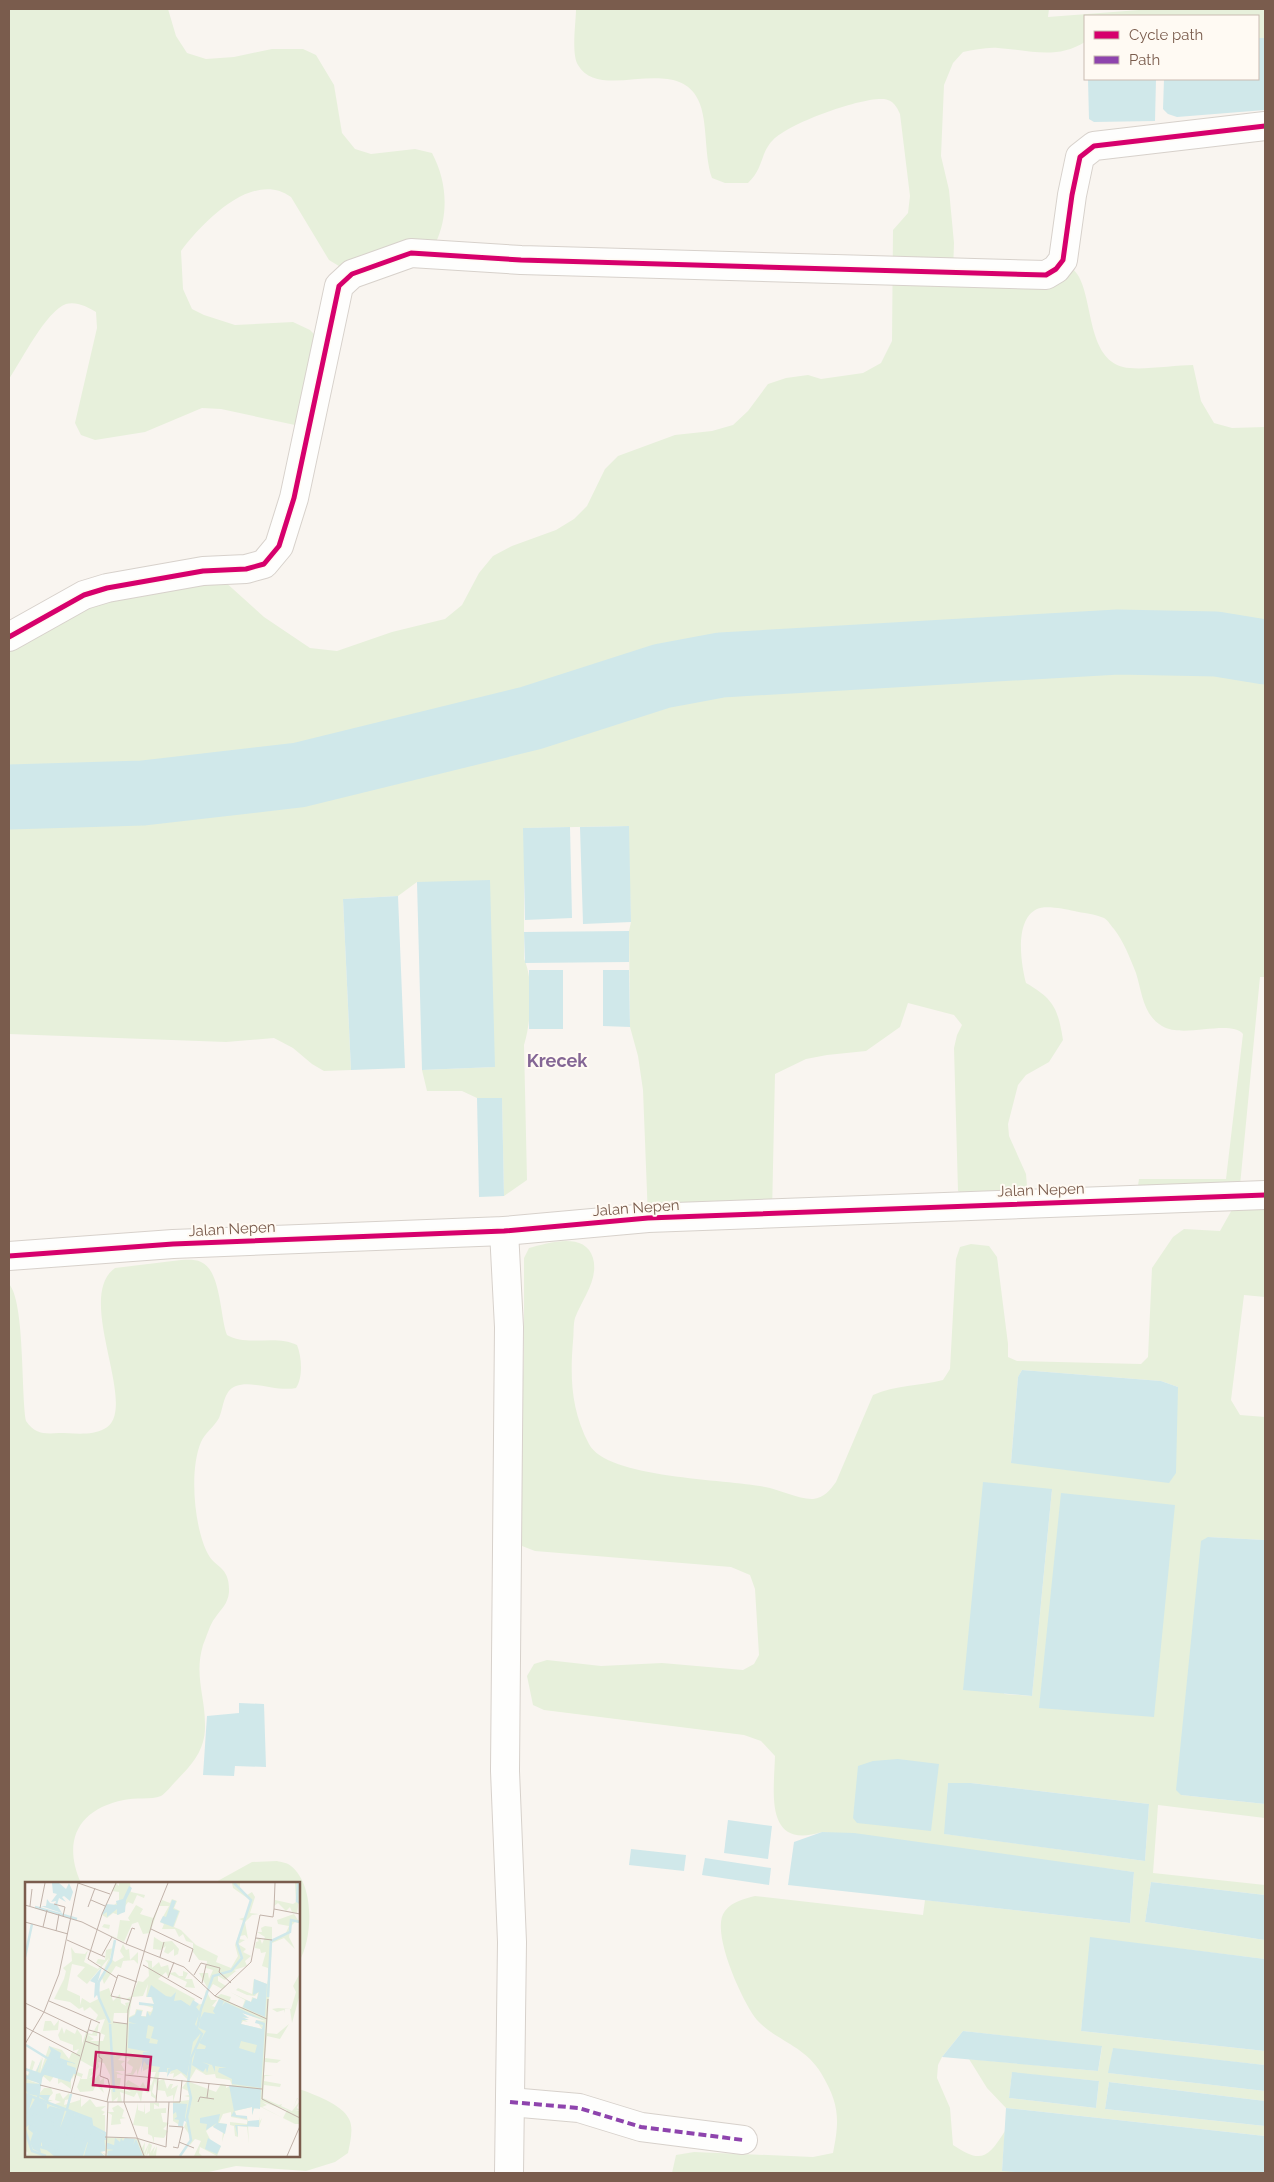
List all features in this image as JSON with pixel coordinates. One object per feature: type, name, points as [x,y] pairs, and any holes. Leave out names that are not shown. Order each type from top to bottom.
[{"type":"street","points":[[9,637],[84,595],[107,588],[203,571],[246,569],[264,564],[279,546],[294,498],[339,286],[352,274],[374,265],[411,253],[531,261],[1046,275],[1056,269],[1063,260],[1072,195],[1080,157],[1094,146],[1265,126]]},
{"type":"street","name":"Jalan Nepen","points":[[9,1256],[173,1244],[504,1231],[648,1218],[1265,1195]]},
{"type":"street","points":[[504,1231],[509,1327],[504,1771],[512,1942],[509,2173]]},
{"type":"street","points":[[510,2102],[579,2108],[641,2127],[743,2140]]},
{"type":"green space","points":[[9,9],[168,9],[176,36],[187,53],[206,59],[234,57],[272,49],[303,49],[316,55],[334,85],[342,133],[355,149],[371,154],[415,149],[432,153],[441,175],[444,198],[443,220],[436,242],[352,274],[329,260],[291,197],[276,190],[261,190],[245,194],[215,214],[181,251],[183,289],[192,309],[235,325],[293,322],[310,330],[316,336],[309,428],[221,409],[202,408],[145,432],[95,440],[81,435],[75,423],[97,328],[96,312],[78,304],[66,304],[58,308],[50,316],[9,379]]},
{"type":"green space","points":[[576,9],[1049,9],[1048,17],[1152,9],[1265,9],[1265,38],[1259,38],[1259,15],[1084,15],[1084,43],[1074,48],[1053,52],[994,48],[963,52],[953,63],[944,85],[941,156],[949,190],[954,243],[953,273],[1063,260],[1079,277],[1097,341],[1103,353],[1112,362],[1130,368],[1193,365],[1201,401],[1214,423],[1232,428],[1265,427],[1265,977],[1260,977],[1239,1196],[1263,1195],[1265,1172],[1265,1297],[1244,1295],[1231,1400],[1240,1415],[1265,1417],[1265,1540],[1208,1537],[1181,1795],[1265,1804],[1265,1818],[1158,1805],[1153,1873],[1265,1885],[1265,1895],[1151,1882],[1145,1922],[1265,1940],[1265,1959],[1091,1938],[1081,2031],[1265,2051],[1265,2065],[1113,2049],[1109,2073],[1265,2091],[1265,2101],[1109,2082],[1105,2109],[1265,2126],[1265,2136],[1006,2108],[987,2088],[969,2059],[1098,2071],[1102,2047],[963,2031],[942,2057],[938,2065],[937,2078],[950,2108],[953,2145],[971,2155],[983,2155],[994,2147],[1005,2131],[1002,2170],[1027,2173],[672,2173],[676,2155],[694,2152],[813,2157],[833,2153],[837,2130],[835,2103],[821,2073],[798,2049],[757,2020],[744,1998],[730,1966],[721,1934],[721,1920],[725,1911],[732,1905],[755,1896],[923,1915],[925,1900],[1130,1923],[1134,1872],[822,1832],[803,1835],[790,1833],[781,1826],[776,1815],[774,1801],[775,1756],[761,1741],[744,1735],[544,1710],[533,1705],[527,1676],[534,1664],[547,1660],[601,1666],[662,1663],[743,1670],[754,1664],[759,1655],[755,1589],[750,1575],[731,1567],[535,1551],[522,1546],[517,1526],[524,1353],[524,1258],[529,1248],[555,1242],[574,1242],[582,1244],[589,1250],[593,1258],[594,1274],[592,1282],[574,1321],[572,1381],[578,1419],[589,1444],[600,1456],[643,1471],[670,1476],[748,1484],[802,1498],[817,1498],[826,1493],[836,1482],[873,1395],[899,1387],[943,1380],[950,1369],[956,1259],[960,1247],[971,1244],[989,1246],[997,1257],[1008,1357],[1017,1361],[1141,1364],[1148,1357],[1152,1268],[1173,1237],[1184,1229],[1220,1231],[1239,1197],[1136,1199],[1139,1179],[1226,1179],[1243,1034],[1228,1028],[1182,1031],[1162,1026],[1151,1016],[1147,1009],[1136,973],[1126,950],[1118,934],[1107,920],[1066,909],[1050,907],[1037,909],[1030,915],[1022,932],[1022,965],[1026,983],[1043,994],[1053,1006],[1059,1020],[1063,1040],[1049,1062],[1026,1075],[1018,1085],[1008,1124],[1009,1136],[1026,1174],[1027,1186],[1022,1192],[966,1195],[958,1191],[954,1048],[962,1025],[954,1015],[908,1003],[900,1027],[866,1051],[806,1059],[775,1074],[772,1213],[648,1218],[643,1090],[638,1056],[630,1027],[629,931],[631,922],[628,826],[524,828],[524,959],[530,990],[528,1025],[524,1045],[527,1180],[504,1196],[502,1098],[477,1098],[462,1091],[427,1091],[422,1070],[495,1067],[417,882],[398,896],[343,899],[351,1070],[324,1071],[312,1064],[293,1048],[274,1038],[226,1042],[9,1034],[9,637],[84,595],[223,580],[264,617],[310,648],[337,651],[392,632],[445,619],[462,605],[479,573],[493,556],[512,546],[556,530],[574,519],[587,506],[605,469],[618,456],[675,435],[712,431],[733,425],[748,411],[768,384],[786,378],[808,375],[821,379],[863,373],[881,363],[892,341],[893,230],[908,213],[910,196],[900,114],[894,104],[884,99],[859,102],[826,112],[794,126],[773,140],[766,150],[757,172],[748,183],[725,183],[712,178],[709,168],[703,114],[696,96],[685,85],[670,79],[602,80],[588,75],[578,65],[574,46]],"holes":[[[1022,1370],[1161,1381],[1178,1387],[1011,1463],[1018,1377]],[[1052,1489],[1032,1696],[1004,1694]],[[948,1783],[971,1783],[1149,1804],[1145,1861],[945,1834]],[[1012,2073],[1099,2081],[1096,2108],[1009,2098]]]},
{"type":"green space","points":[[181,1260],[201,1262],[213,1274],[227,1335],[243,1340],[280,1340],[297,1345],[301,1361],[301,1373],[296,1388],[281,1389],[249,1384],[232,1388],[226,1395],[219,1418],[201,1442],[197,1454],[194,1483],[199,1529],[211,1559],[225,1572],[229,1583],[229,1592],[226,1603],[213,1621],[203,1645],[200,1676],[205,1714],[205,1733],[197,1756],[161,1796],[128,1799],[108,1804],[85,1819],[78,1829],[74,1841],[73,1854],[81,1882],[25,1882],[25,2157],[300,2157],[300,2089],[334,2104],[349,2119],[351,2127],[348,2153],[335,2162],[306,2171],[236,2166],[204,2173],[9,2173],[9,1284],[18,1309],[26,1421],[36,1431],[44,1433],[94,1433],[104,1429],[114,1418],[116,1400],[103,1327],[101,1303],[104,1283],[115,1268]]},
{"type":"green space","points":[[277,1861],[290,1865],[299,1875],[308,1898],[309,1912],[307,1940],[300,1960],[300,1882],[216,1882],[252,1862]]},
{"type":"water","points":[[1259,38],[1265,38],[1265,110],[1177,117],[1168,114],[1163,109],[1164,80],[1259,80]]},
{"type":"water","points":[[1088,80],[1156,80],[1155,121],[1094,122],[1089,119]]},
{"type":"water","points":[[629,826],[631,922],[583,924],[580,827]]},
{"type":"water","points":[[570,827],[572,918],[525,920],[523,828]]},
{"type":"water","points":[[490,880],[495,1067],[422,1070],[417,882]]},
{"type":"water","points":[[398,896],[405,1068],[351,1070],[343,899]]},
{"type":"water","points":[[629,931],[629,962],[525,963],[524,932]]},
{"type":"water","points":[[529,970],[563,970],[563,1029],[529,1029]]},
{"type":"water","points":[[603,970],[629,970],[630,1027],[603,1026]]},
{"type":"water","points":[[477,1098],[502,1098],[504,1196],[479,1197]]},
{"type":"water","points":[[1022,1370],[1161,1381],[1178,1387],[1176,1473],[1169,1483],[1011,1463],[1018,1377]]},
{"type":"water","points":[[983,1482],[1052,1489],[1032,1696],[963,1690]]},
{"type":"water","points":[[1061,1493],[1175,1505],[1154,1717],[1039,1708]]},
{"type":"water","points":[[1208,1537],[1265,1540],[1265,1804],[1181,1795],[1176,1790],[1201,1541]]},
{"type":"water","points":[[239,1703],[264,1704],[266,1767],[235,1766],[234,1776],[203,1775],[207,1716],[239,1713]]},
{"type":"water","points":[[898,1759],[939,1764],[931,1831],[857,1823],[853,1818],[858,1766],[873,1761]]},
{"type":"water","points":[[948,1783],[971,1783],[1149,1804],[1145,1861],[944,1834]]},
{"type":"water","points":[[728,1820],[772,1826],[768,1859],[724,1853]]},
{"type":"water","points":[[822,1832],[854,1833],[1134,1872],[1130,1923],[788,1885],[794,1842]]},
{"type":"water","points":[[631,1849],[686,1855],[684,1871],[629,1865]]},
{"type":"water","points":[[705,1858],[771,1868],[769,1885],[702,1875]]},
{"type":"water","points":[[1151,1882],[1265,1895],[1265,1940],[1145,1922]]},
{"type":"water","points":[[1090,1937],[1265,1959],[1265,2051],[1081,2031]]},
{"type":"water","points":[[963,2031],[1102,2046],[1098,2071],[942,2057]]},
{"type":"water","points":[[1113,2048],[1265,2065],[1265,2091],[1108,2073]]},
{"type":"water","points":[[1012,2072],[1099,2081],[1096,2108],[1009,2098]]},
{"type":"water","points":[[1109,2082],[1265,2101],[1265,2126],[1105,2109]]},
{"type":"water","points":[[1006,2108],[1265,2136],[1265,2173],[1027,2173],[1002,2171]]},
{"type":"waterway","points":[[9,797],[143,793],[299,775],[531,718],[662,676],[721,665],[1118,642],[1216,644],[1265,652]]},
{"type":"marked path","points":[[510,2102],[579,2108],[641,2127],[743,2140]]},
{"type":"cycle path","points":[[9,637],[84,595],[107,588],[203,571],[246,569],[264,564],[279,546],[294,498],[339,286],[352,274],[411,253],[521,260],[1046,275],[1056,269],[1063,260],[1072,195],[1080,157],[1094,146],[1265,126]]},
{"type":"cycle path","points":[[9,1256],[173,1244],[504,1231],[648,1218],[1265,1195]]},
{"type":"district","name":"Krecek","points":[[557,1061]]}]
